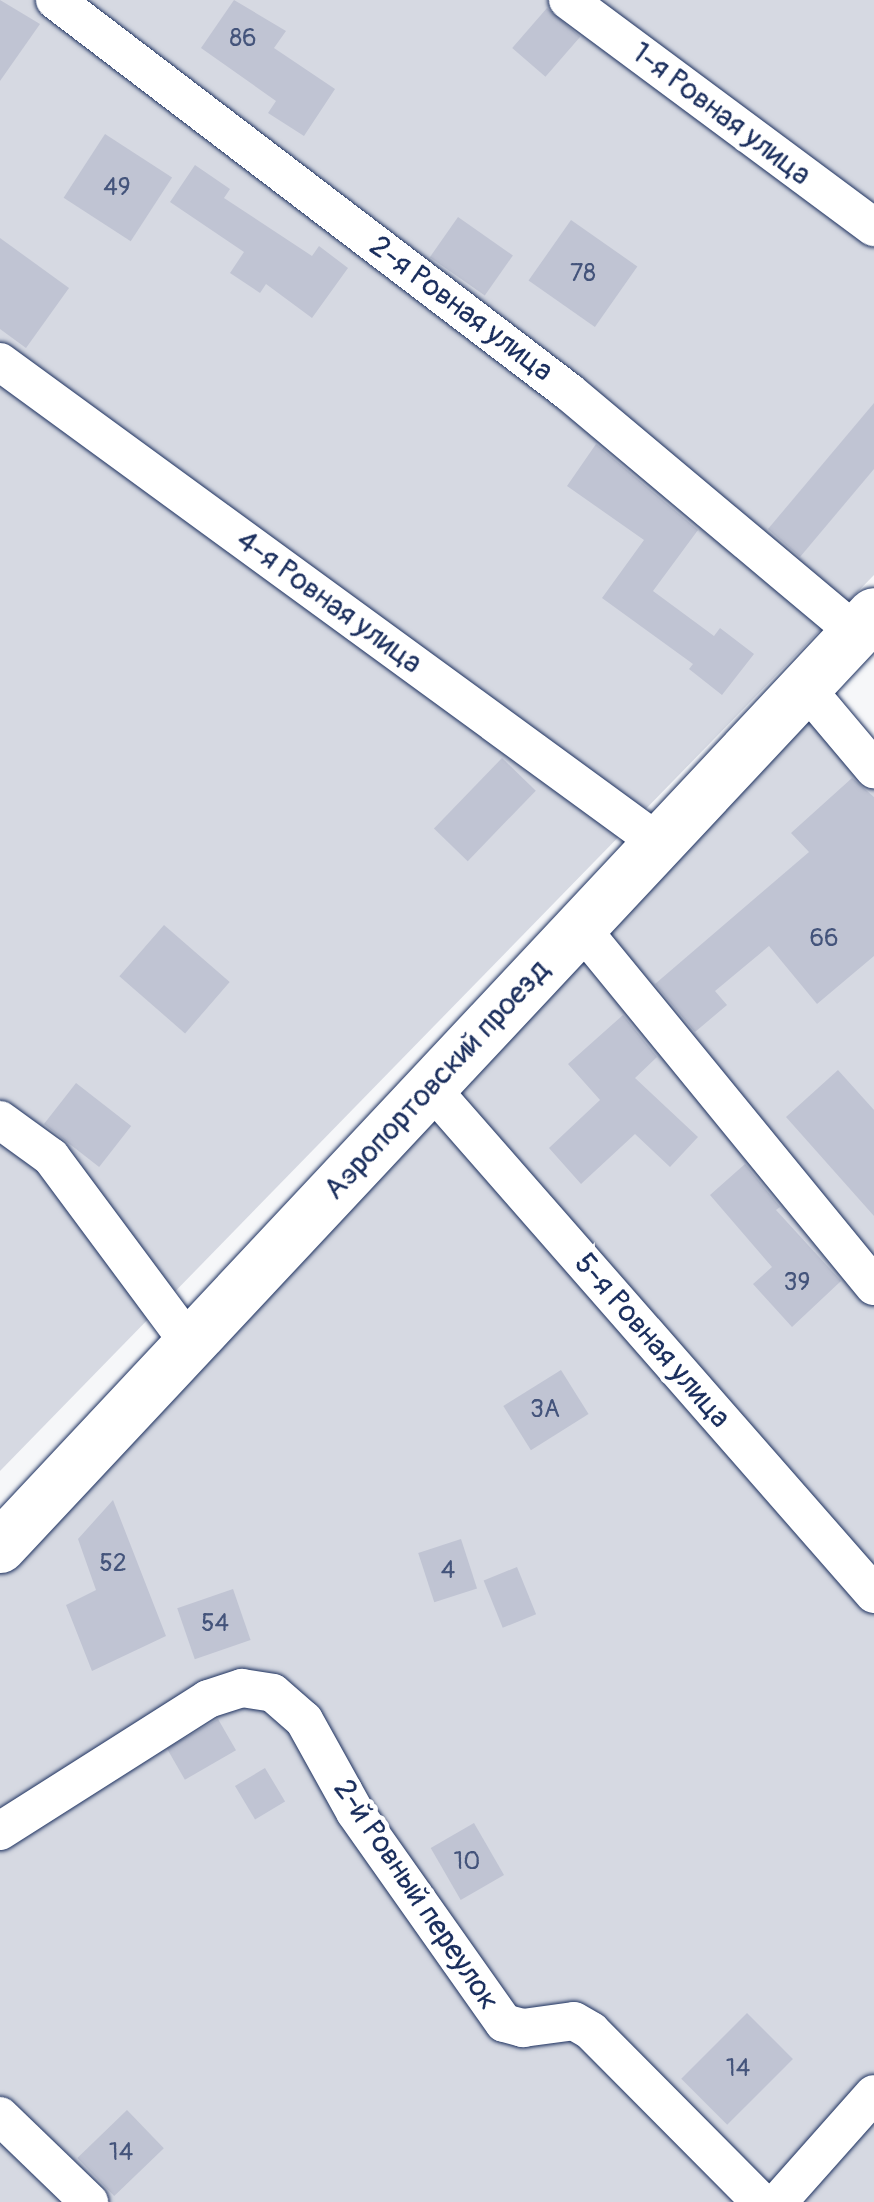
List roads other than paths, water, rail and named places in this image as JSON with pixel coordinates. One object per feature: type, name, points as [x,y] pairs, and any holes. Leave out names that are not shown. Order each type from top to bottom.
[{"type":"main road","name":"Аэропортовский проезд","points":[[0,1547],[865,623]]},
{"type":"street","name":"2-я Ровная улица","points":[[55,0],[570,392],[865,623]]},
{"type":"street","name":"1-я Ровная улица","points":[[568,0],[874,227]]},
{"type":"street","name":"4-я Ровная улица","points":[[0,362],[658,843]]},
{"type":"street","points":[[804,686],[874,770]]},
{"type":"street","points":[[580,927],[874,1286]]},
{"type":"street","name":"5-я Ровная улица","points":[[430,1087],[874,1594]]},
{"type":"street","points":[[0,1120],[51,1157],[190,1344]]},
{"type":"street","name":"2-й Ровный переулок","points":[[0,1831],[208,1698],[242,1688],[273,1692],[304,1720],[355,1812],[504,2024],[523,2028],[574,2021],[591,2031],[762,2202]]},
{"type":"street","points":[[778,2202],[874,2094]]},
{"type":"street","points":[[0,2116],[89,2202]]}]
